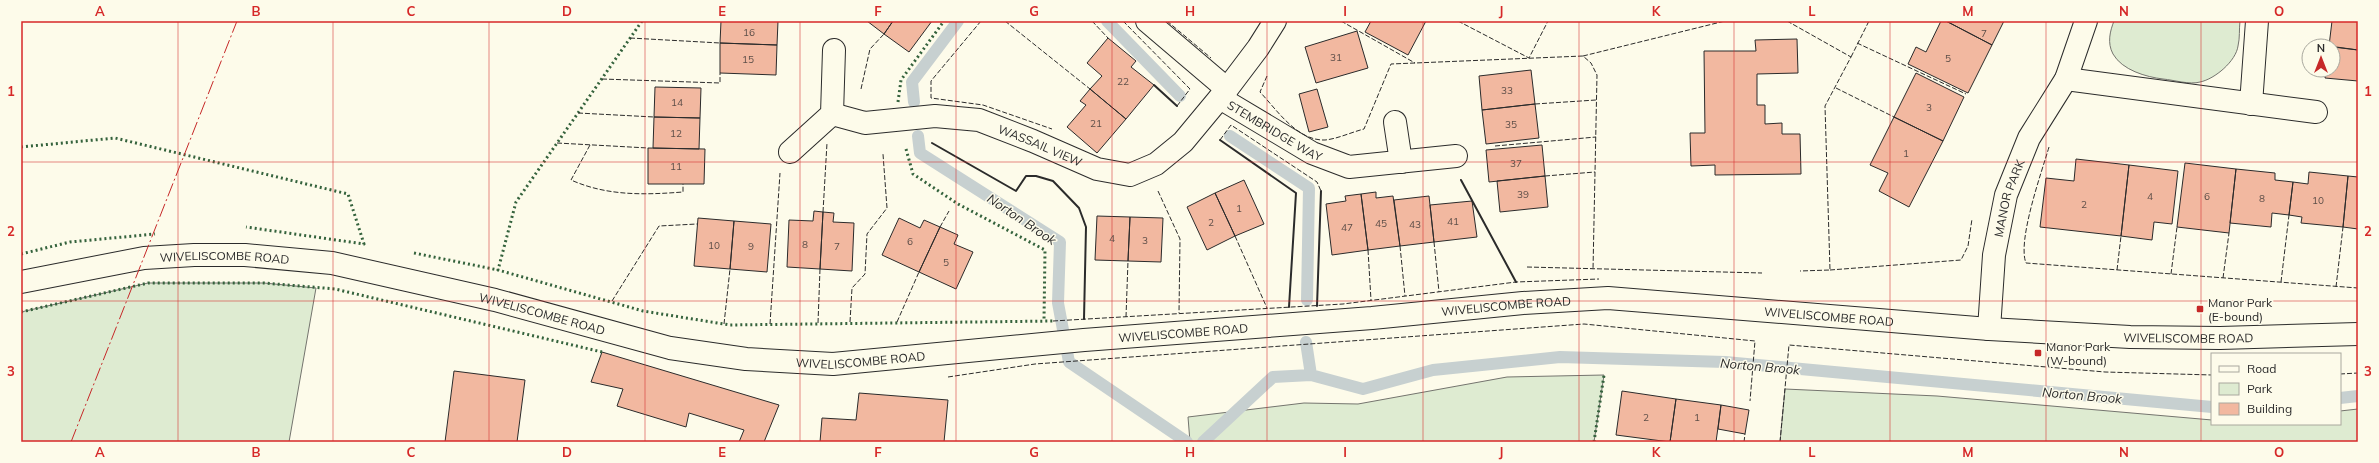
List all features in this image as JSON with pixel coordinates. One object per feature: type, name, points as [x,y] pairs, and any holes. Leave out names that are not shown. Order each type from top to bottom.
[{"type":"main road","points":[[1147,21],[1223,93]]},
{"type":"main road","name":"STEMBRIDGE WAY","points":[[1274,21],[1258,48],[1223,93],[1312,153],[1349,167],[1456,156]]},
{"type":"main road","name":"MANOR PARK","points":[[1989,329],[1994,254],[2006,195],[2029,138],[2066,79],[2086,21]]},
{"type":"main road","points":[[2251,104],[2257,21]]},
{"type":"main road","points":[[790,152],[832,114],[834,50]]},
{"type":"main road","points":[[2066,79],[2316,112]]},
{"type":"main road","name":"WASSAIL VIEW","points":[[832,114],[864,124],[935,116],[979,120],[1033,141],[1097,169],[1130,175],[1156,164],[1182,142],[1223,93]]},
{"type":"main road","points":[[1395,122],[1401,162]]},
{"type":"main road","name":"WIVELISCOMBE ROAD","points":[[21,282],[144,258],[245,255],[332,263],[495,300],[670,348],[746,359],[833,364],[1035,346],[1084,340],[1372,318],[1523,303],[1608,298],[1989,329],[2130,337],[2220,338],[2358,334]]},
{"type":"green space","points":[[2114,21],[2240,21],[2239,43],[2233,58],[2229,63],[2218,73],[2206,80],[2192,83],[2156,78],[2135,72],[2117,60],[2110,46],[2110,33]]},
{"type":"green space","points":[[148,283],[264,283],[316,288],[289,442],[21,442],[21,312]]},
{"type":"green space","points":[[1604,375],[1594,442],[1190,442],[1188,417],[1304,403],[1358,404],[1507,377]]},
{"type":"green space","points":[[1785,389],[1937,396],[2211,420],[2211,425],[2341,425],[2341,411],[2358,409],[2358,442],[1780,442]]},
{"type":"building","points":[[721,21],[778,21],[777,45],[720,43]]},
{"type":"building","points":[[867,21],[893,21],[884,34]]},
{"type":"building","points":[[893,21],[932,21],[909,52],[884,34]]},
{"type":"building","points":[[1371,21],[1426,21],[1408,55],[1365,32]]},
{"type":"building","points":[[1941,21],[1946,21],[1992,45],[1968,93],[1908,64],[1916,47],[1926,52]]},
{"type":"building","points":[[1946,21],[2004,21],[1992,45]]},
{"type":"building","points":[[2332,21],[2358,21],[2358,50],[2341,48],[2341,38],[2330,38]]},
{"type":"building","points":[[1357,31],[1368,68],[1316,83],[1305,47]]},
{"type":"building","points":[[1108,38],[1136,61],[1131,67],[1154,85],[1126,119],[1090,89],[1102,76],[1087,63]]},
{"type":"building","points":[[1797,39],[1798,73],[1757,74],[1757,105],[1765,105],[1765,124],[1782,123],[1782,134],[1800,134],[1801,174],[1715,175],[1715,165],[1691,166],[1690,133],[1705,133],[1704,51],[1756,51],[1755,40]]},
{"type":"building","points":[[720,43],[777,45],[776,75],[720,73]]},
{"type":"building","points":[[2341,48],[2358,50],[2358,81],[2325,78],[2341,78]]},
{"type":"building","points":[[1531,70],[1535,104],[1482,110],[1479,76]]},
{"type":"building","points":[[1916,73],[1964,97],[1943,141],[1894,117]]},
{"type":"building","points":[[655,87],[701,88],[700,118],[654,117]]},
{"type":"building","points":[[1090,89],[1126,119],[1097,153],[1067,127],[1086,105],[1080,101]]},
{"type":"building","points":[[1317,89],[1328,127],[1309,132],[1299,94]]},
{"type":"building","points":[[1535,104],[1539,138],[1486,144],[1482,110]]},
{"type":"building","points":[[654,117],[700,118],[699,149],[653,148]]},
{"type":"building","points":[[1894,117],[1943,141],[1909,207],[1879,191],[1888,173],[1870,165]]},
{"type":"building","points":[[1542,145],[1545,176],[1489,182],[1486,150]]},
{"type":"building","points":[[648,148],[705,149],[704,184],[648,184]]},
{"type":"building","points":[[2076,159],[2129,165],[2121,236],[2040,227],[2046,178],[2074,181]]},
{"type":"building","points":[[2185,163],[2236,169],[2229,233],[2177,227]]},
{"type":"building","points":[[2129,165],[2178,171],[2172,224],[2154,222],[2152,240],[2121,236]]},
{"type":"building","points":[[2236,169],[2275,173],[2275,180],[2293,182],[2289,215],[2272,213],[2271,227],[2230,223]]},
{"type":"building","points":[[2309,172],[2348,176],[2343,227],[2301,223],[2302,217],[2289,215],[2293,182],[2308,184]]},
{"type":"building","points":[[1545,176],[1548,207],[1500,212],[1497,181]]},
{"type":"building","points":[[2348,176],[2358,177],[2358,229],[2343,227]]},
{"type":"building","points":[[1244,180],[1264,224],[1235,236],[1215,193]]},
{"type":"building","points":[[1376,192],[1376,198],[1393,196],[1400,246],[1368,250],[1361,194]]},
{"type":"building","points":[[1215,193],[1235,236],[1207,250],[1187,207]]},
{"type":"building","points":[[1361,194],[1368,250],[1332,255],[1326,204],[1346,201],[1345,196]]},
{"type":"building","points":[[1429,196],[1434,242],[1400,246],[1394,200]]},
{"type":"building","points":[[1472,201],[1477,237],[1434,242],[1430,205]]},
{"type":"building","points":[[814,211],[823,212],[820,269],[787,267],[789,220],[813,221]]},
{"type":"building","points":[[823,212],[834,213],[833,222],[854,223],[852,271],[820,269]]},
{"type":"building","points":[[1097,216],[1130,217],[1128,261],[1095,260]]},
{"type":"building","points":[[1130,217],[1163,218],[1161,262],[1128,261]]},
{"type":"building","points":[[698,218],[734,221],[730,269],[694,266]]},
{"type":"building","points":[[899,218],[920,228],[924,220],[940,227],[919,272],[882,255]]},
{"type":"building","points":[[734,221],[771,224],[767,272],[730,269]]},
{"type":"building","points":[[940,227],[958,235],[954,244],[973,252],[956,289],[919,272]]},
{"type":"building","points":[[602,352],[779,405],[764,442],[739,442],[744,430],[689,413],[686,427],[617,406],[623,389],[591,382]]},
{"type":"building","points":[[454,371],[525,380],[517,442],[445,442]]},
{"type":"building","points":[[1622,391],[1676,399],[1670,442],[1616,435]]},
{"type":"building","points":[[859,393],[948,400],[944,442],[820,442],[822,418],[856,420]]},
{"type":"building","points":[[1676,399],[1721,405],[1716,442],[1670,442]]},
{"type":"building","points":[[1721,405],[1749,410],[1745,434],[1718,429]]},
{"type":"waterway","name":"Norton Brook","points":[[914,102],[912,82],[958,21]]},
{"type":"waterway","name":"Norton Brook","points":[[1107,21],[1180,96]]},
{"type":"waterway","name":"Norton Brook","points":[[918,136],[920,153],[1060,242],[1058,303],[1069,362],[1187,442]]},
{"type":"waterway","name":"Norton Brook","points":[[1230,136],[1309,188],[1307,300]]},
{"type":"waterway","name":"Norton Brook","points":[[1306,342],[1311,375]]},
{"type":"waterway","name":"Norton Brook","points":[[1203,442],[1273,377],[1311,375],[1363,389],[1433,370],[1560,357],[1725,362],[2211,407]]},
{"type":"waterway","name":"Norton Brook","points":[[2341,398],[2358,396]]},
{"type":"hedge","points":[[642,21],[516,202],[498,270],[643,311],[730,325],[1053,321]]},
{"type":"hedge","points":[[898,102],[901,80],[944,21]]},
{"type":"hedge","points":[[21,147],[115,138],[348,194],[364,244],[246,227]]},
{"type":"hedge","points":[[906,149],[913,174],[958,204],[1045,250],[1044,320]]},
{"type":"hedge","points":[[21,254],[70,242],[155,234]]},
{"type":"hedge","points":[[414,253],[498,270]]},
{"type":"hedge","points":[[21,312],[148,283],[264,283],[335,289],[602,352]]},
{"type":"hedge","points":[[1594,442],[1604,375]]},
{"type":"fence","points":[[981,21],[931,81],[931,98],[983,105],[1052,129]]},
{"type":"fence","points":[[1005,21],[1090,89]]},
{"type":"fence","points":[[1092,21],[1108,38]]},
{"type":"fence","points":[[1123,21],[1190,89],[1177,106]]},
{"type":"fence","points":[[1167,21],[1211,58]]},
{"type":"fence","points":[[1341,21],[1415,63]]},
{"type":"fence","points":[[1458,21],[1529,58],[1548,21]]},
{"type":"fence","points":[[1583,56],[1725,21]]},
{"type":"fence","points":[[1787,21],[1851,57],[1825,106],[1830,270],[1800,271]]},
{"type":"fence","points":[[1851,57],[1869,21]]},
{"type":"fence","points":[[861,89],[870,49],[884,34]]},
{"type":"fence","points":[[630,38],[720,43]]},
{"type":"fence","points":[[1857,43],[1966,94]]},
{"type":"fence","points":[[1267,76],[1260,92],[1288,123],[1305,135],[1315,139],[1325,140],[1364,129],[1391,64],[1583,56],[1591,63],[1597,75],[1593,270]]},
{"type":"fence","points":[[602,79],[720,83],[720,73]]},
{"type":"fence","points":[[1836,88],[1894,117]]},
{"type":"fence","points":[[1535,104],[1596,100]]},
{"type":"fence","points":[[578,113],[654,117]]},
{"type":"fence","points":[[1220,140],[1231,125],[1317,182],[1321,191]]},
{"type":"fence","points":[[1495,146],[1596,137]]},
{"type":"fence","points":[[557,143],[648,148]]},
{"type":"fence","points":[[823,212],[827,143]]},
{"type":"fence","points":[[590,145],[571,180],[612,192],[640,194],[683,192],[683,184]]},
{"type":"fence","points":[[2049,147],[2027,223],[2024,253],[2026,263],[2358,288]]},
{"type":"fence","points":[[850,322],[852,288],[865,274],[867,234],[887,208],[883,154]]},
{"type":"fence","points":[[1545,176],[1595,172]]},
{"type":"fence","points":[[770,324],[780,173]]},
{"type":"fence","points":[[1158,191],[1180,239],[1179,313]]},
{"type":"fence","points":[[940,227],[949,211]]},
{"type":"fence","points":[[2281,282],[2289,215]]},
{"type":"fence","points":[[1830,270],[1961,260],[1968,246],[1972,219]]},
{"type":"fence","points":[[612,301],[659,226],[697,224]]},
{"type":"fence","points":[[2171,274],[2177,227]]},
{"type":"fence","points":[[2336,287],[2343,227]]},
{"type":"fence","points":[[2223,278],[2229,233]]},
{"type":"fence","points":[[1235,236],[1267,308]]},
{"type":"fence","points":[[2117,270],[2121,236]]},
{"type":"fence","points":[[1434,242],[1439,292]]},
{"type":"fence","points":[[1400,246],[1405,296]]},
{"type":"fence","points":[[1368,250],[1371,300]]},
{"type":"fence","points":[[1126,317],[1128,261]]},
{"type":"fence","points":[[1527,267],[1762,273]]},
{"type":"fence","points":[[724,324],[730,269]]},
{"type":"fence","points":[[818,323],[820,269]]},
{"type":"fence","points":[[897,322],[919,272]]},
{"type":"fence","points":[[1053,321],[1343,304],[1516,282],[1599,279]]},
{"type":"fence","points":[[948,377],[1035,364],[1584,324],[1755,341],[1750,401]]},
{"type":"fence","points":[[1780,442],[1789,345],[2105,372],[2211,375]]},
{"type":"fence","points":[[2341,374],[2358,373]]},
{"type":"fence","points":[[1744,442],[1745,434]]},
{"type":"wall","points":[[1154,85],[1177,106]]},
{"type":"wall","points":[[1220,140],[1296,193],[1289,307]]},
{"type":"wall","points":[[932,143],[1016,191],[1026,176],[1036,176],[1053,181],[1079,208],[1086,227],[1084,319]]},
{"type":"wall","points":[[1461,180],[1516,282]]},
{"type":"wall","points":[[1317,306],[1321,191]]},
{"type":"power","points":[[71,442],[237,21]]},
{"type":"place","name":"Manor Park (E-bound)","points":[[2200,309]]},
{"type":"place","name":"Manor Park (W-bound)","points":[[2038,353]]}]
